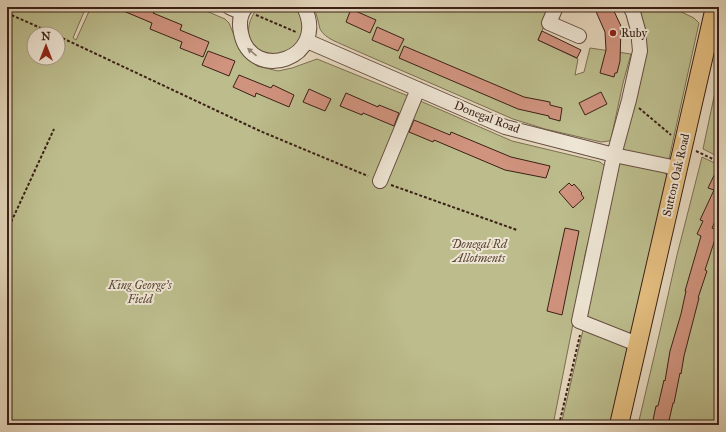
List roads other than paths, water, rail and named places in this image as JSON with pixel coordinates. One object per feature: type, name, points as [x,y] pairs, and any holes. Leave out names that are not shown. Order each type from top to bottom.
[{"type":"main road","name":"Sutton Oak Road","points":[[619,425],[713,9]]},
{"type":"street","points":[[229,7],[244,10],[240,29],[242,38],[248,49],[256,56],[268,61],[288,59],[298,53],[307,39],[310,28],[308,15],[304,7]]},
{"type":"street","points":[[556,7],[549,23],[579,36]]},
{"type":"street","points":[[630,7],[638,30],[640,51],[629,100],[614,155],[579,322],[637,344]]},
{"type":"street","name":"Donegal Road","points":[[307,39],[505,127],[614,155],[677,168]]},
{"type":"street","points":[[380,181],[418,89]]},
{"type":"place","name":"Ruby","points":[[613,33]]},
{"type":"park label","name":"Donegal Rd Allotments","points":[[479,251]]},
{"type":"park label","name":"King George's Field","points":[[140,292]]}]
